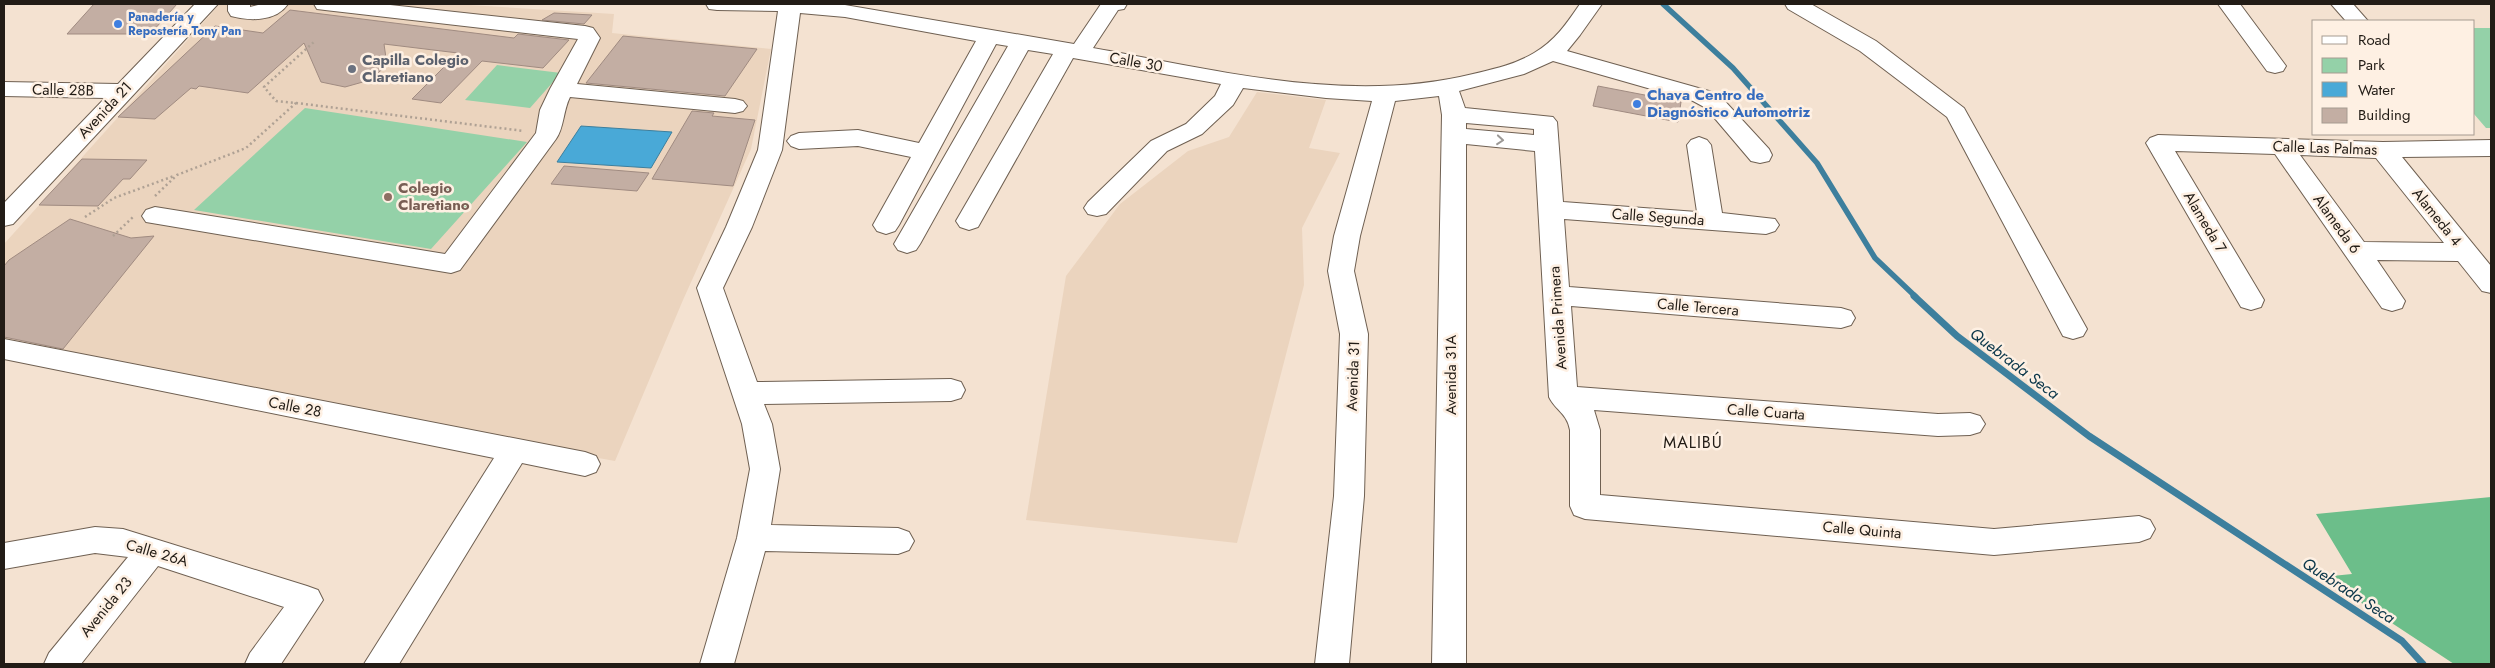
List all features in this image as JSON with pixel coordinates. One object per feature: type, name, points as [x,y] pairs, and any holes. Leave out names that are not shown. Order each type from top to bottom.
[{"type":"street","name":"Avenida 21","points":[[4,218],[122,91],[207,4]]},
{"type":"street","points":[[239,4],[239,11],[253,13],[277,4]]},
{"type":"street","points":[[146,211],[451,264],[548,134],[552,110],[561,89],[589,38],[585,33],[325,4]]},
{"type":"street","name":"Calle 30","points":[[716,4],[790,5],[845,11],[907,12],[990,35],[1235,80],[1295,88],[1385,94],[1418,92],[1510,72],[1551,53],[1567,38],[1591,4]]},
{"type":"street","points":[[969,221],[1110,6],[1116,4]]},
{"type":"street","points":[[1081,52],[1125,8],[1125,4]]},
{"type":"street","points":[[1796,4],[1868,46],[1956,113],[2073,329]]},
{"type":"street","points":[[2229,4],[2275,66]]},
{"type":"street","points":[[2342,4],[2356,20]]},
{"type":"street","points":[[717,664],[753,538],[765,469],[757,424],[748,393],[710,288],[739,227],[770,150],[790,5]]},
{"type":"street","points":[[886,225],[990,35]]},
{"type":"street","points":[[907,244],[1022,41]]},
{"type":"street","points":[[1551,53],[1701,96],[1714,102],[1760,155]]},
{"type":"street","points":[[1097,208],[1159,146],[1194,129],[1225,100],[1235,80]]},
{"type":"street","name":"Avenida 31A","points":[[1449,664],[1454,125],[1450,86]]},
{"type":"street","points":[[561,89],[735,106]]},
{"type":"street","name":"Calle 28B","points":[[4,90],[122,91]]},
{"type":"street","name":"Avenida 31","points":[[1332,664],[1349,496],[1354,334],[1341,271],[1347,236],[1385,94]]},
{"type":"street","name":"Avenida Primera","points":[[1454,125],[1545,133],[1563,398]]},
{"type":"street","points":[[799,141],[866,139],[927,152]]},
{"type":"street","name":"Calle Las Palmas","points":[[2158,143],[2383,150],[2456,142],[2491,148]]},
{"type":"street","name":"Alameda 7","points":[[2158,143],[2251,300]]},
{"type":"street","points":[[1699,145],[1711,221]]},
{"type":"street","name":"Alameda 6","points":[[2282,147],[2392,301]]},
{"type":"street","name":"Alameda 4","points":[[2383,150],[2491,284]]},
{"type":"street","points":[[4,188],[32,188]]},
{"type":"street","name":"Calle Segunda","points":[[1551,210],[1766,225]]},
{"type":"street","points":[[2357,251],[2465,252]]},
{"type":"street","name":"Calle Tercera","points":[[1556,295],[1841,318]]},
{"type":"street","name":"Calle 28","points":[[4,349],[586,464]]},
{"type":"street","points":[[748,393],[950,390]]},
{"type":"street","name":"Calle Cuarta","points":[[1563,398],[1938,425],[1970,424]]},
{"type":"street","name":"Calle Quinta","points":[[1563,398],[1581,413],[1585,430],[1585,506],[1994,542],[2139,529]]},
{"type":"street","points":[[381,664],[515,450]]},
{"type":"street","points":[[753,538],[898,541]]},
{"type":"street","name":"Calle 26A","points":[[4,556],[95,540],[123,542],[307,600],[262,664]]},
{"type":"street","name":"Avenida 23","points":[[61,664],[152,550]]},
{"type":"path","points":[[315,41],[264,87],[276,101],[548,134]]},
{"type":"path","points":[[85,217],[114,198],[246,148],[296,103]]},
{"type":"path","points":[[113,236],[146,211],[177,175]]},
{"type":"shaded area","name":"Colegio Claretiano","points":[[220,4],[453,4],[614,14],[612,33],[771,49],[751,149],[683,300],[615,461],[4,351],[4,244]]},
{"type":"shaded area","points":[[1257,92],[1326,100],[1309,148],[1340,153],[1302,228],[1304,285],[1237,543],[1026,520],[1066,276],[1120,204],[1188,151],[1229,137]]},
{"type":"green space","points":[[2475,28],[2491,28],[2491,128],[2486,128],[2475,115]]},
{"type":"green space","points":[[497,65],[561,73],[530,108],[465,100]]},
{"type":"green space","points":[[305,108],[527,142],[431,249],[194,210]]},
{"type":"green space","points":[[2491,497],[2491,664],[2454,664],[2322,577],[2352,574],[2316,514]]},
{"type":"water","points":[[581,126],[672,132],[651,168],[557,162]]},
{"type":"building","points":[[94,4],[177,4],[153,31],[147,31],[144,34],[67,34]]},
{"type":"building","points":[[290,10],[514,38],[518,34],[569,40],[543,68],[482,61],[441,103],[412,99],[458,53],[384,44],[387,65],[370,80],[345,87],[321,82],[304,43],[248,93],[199,86],[196,89],[191,88],[155,119],[118,117],[215,26],[263,33]]},
{"type":"building","points":[[554,13],[592,15],[584,24],[542,20]]},
{"type":"building","points":[[623,36],[757,49],[725,96],[586,83]]},
{"type":"building","name":"Chava Centro de Diagnóstico Automotriz","points":[[1598,86],[1681,102],[1678,122],[1593,106]]},
{"type":"building","points":[[692,111],[714,113],[712,116],[755,120],[733,186],[652,179]]},
{"type":"building","points":[[82,159],[147,160],[130,179],[123,179],[98,206],[39,205]]},
{"type":"building","points":[[564,166],[649,173],[637,191],[551,184]]},
{"type":"building","points":[[70,219],[131,238],[154,236],[63,349],[4,337],[4,266],[9,260]]},
{"type":"waterway","name":"Quebrada Seca","points":[[1663,4],[1733,68],[1817,163],[1875,258],[1916,297]]},
{"type":"waterway","name":"Quebrada Seca","points":[[1914,296],[1957,336],[2089,436],[2402,641],[2423,664]]},
{"type":"place","name":"Panadería y Repostería Tony Pan","points":[[118,24]]},
{"type":"place","name":"Capilla Colegio Claretiano","points":[[352,69]]},
{"type":"place","name":"Chava Centro de Diagnóstico Automotriz","points":[[1637,104]]},
{"type":"place","name":"Colegio Claretiano","points":[[388,197]]},
{"type":"district","name":"MALIBÚ","points":[[1693,442]]}]
